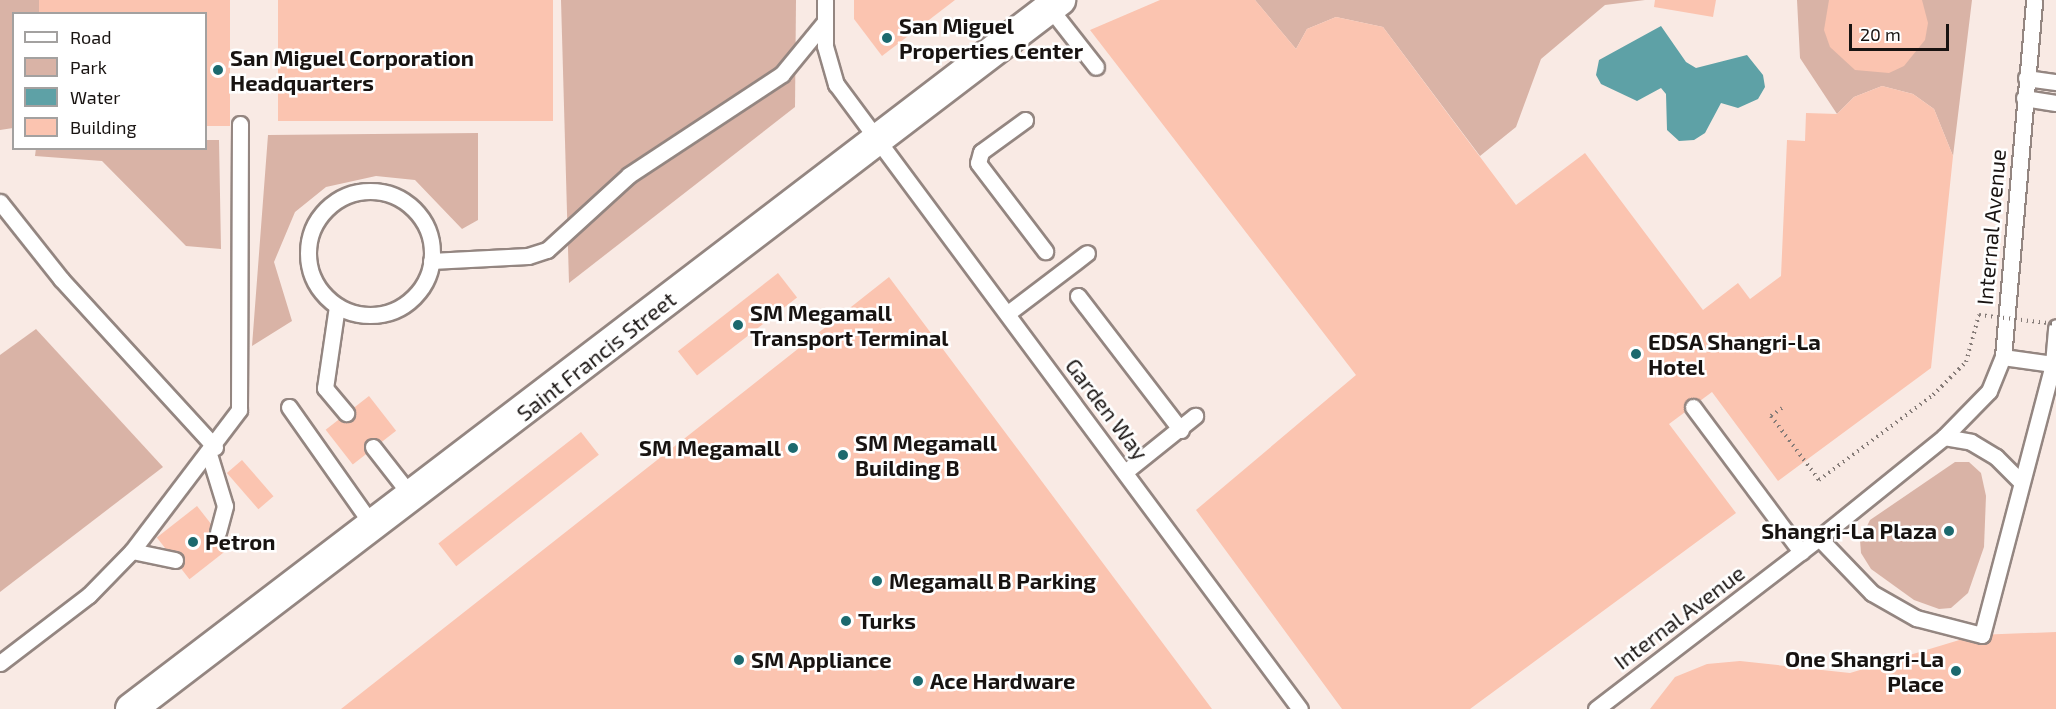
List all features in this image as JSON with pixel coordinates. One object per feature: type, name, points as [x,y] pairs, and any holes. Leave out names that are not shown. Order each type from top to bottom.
[{"type":"street","name":"Saint Francis Street","points":[[131,709],[412,497],[1054,4]]},
{"type":"lane","name":"Garden Way","points":[[825,0],[823,24],[836,84],[878,137],[1300,709]]},
{"type":"lane","name":"Internal Avenue","points":[[1596,709],[1802,552],[1944,437],[1989,391],[2003,357],[2034,0]]},
{"type":"lane","points":[[1054,4],[1096,67]]},
{"type":"lane","points":[[431,261],[528,256],[547,250],[629,175],[782,74],[823,24]]},
{"type":"lane","points":[[2026,78],[2056,82]]},
{"type":"lane","points":[[2024,98],[2056,103]]},
{"type":"lane","points":[[1025,120],[981,152],[978,163],[1045,250]]},
{"type":"lane","points":[[0,663],[89,595],[132,551],[212,450],[239,410],[240,124]]},
{"type":"lane","points":[[368,191],[402,201],[425,226],[431,261],[417,293],[396,309],[371,315],[337,306],[314,280],[308,246],[322,213],[343,198],[368,191]]},
{"type":"lane","points":[[0,202],[61,279],[212,450],[225,506],[218,532]]},
{"type":"lane","points":[[1008,313],[1087,253]]},
{"type":"lane","points":[[1078,296],[1181,430]]},
{"type":"lane","points":[[337,306],[325,388],[346,413]]},
{"type":"lane","points":[[1819,538],[1872,593],[1916,618],[1982,635],[2052,364],[2056,325]]},
{"type":"lane","points":[[2003,357],[2052,364]]},
{"type":"lane","points":[[289,407],[373,526]]},
{"type":"lane","points":[[1693,407],[1802,552]]},
{"type":"lane","points":[[1125,472],[1181,430],[1195,416]]},
{"type":"lane","points":[[1944,437],[1971,442],[1996,457],[2021,482]]},
{"type":"lane","points":[[373,447],[412,497]]},
{"type":"lane","points":[[132,551],[175,561]]},
{"type":"path","points":[[1782,408],[1771,416],[1819,480],[1933,396],[1966,362],[1979,315],[2056,325]]},
{"type":"green space","points":[[0,0],[39,0],[39,12],[12,12],[12,128],[0,130]]},
{"type":"green space","points":[[561,0],[796,0],[795,107],[569,283]]},
{"type":"green space","points":[[1255,0],[1645,0],[1605,5],[1541,59],[1516,127],[1480,156],[1383,27],[1336,17],[1307,29],[1296,49]]},
{"type":"green space","points":[[1797,0],[1972,0],[1953,156],[1934,109],[1913,94],[1882,86],[1854,97],[1837,114],[1800,58]]},
{"type":"green space","points":[[478,133],[478,220],[462,229],[415,180],[376,176],[326,187],[295,212],[274,262],[292,321],[252,346],[268,135]]},
{"type":"green space","points":[[207,140],[219,140],[221,249],[186,246],[102,161],[35,156],[36,150],[207,150]]},
{"type":"green space","points":[[36,329],[163,467],[0,592],[0,355]]},
{"type":"green space","points":[[1955,462],[1969,462],[1981,473],[1986,496],[1984,547],[1968,593],[1951,608],[1939,609],[1914,600],[1871,569],[1861,553],[1860,540],[1870,520]]},
{"type":"water","points":[[1661,26],[1686,62],[1696,68],[1747,55],[1763,75],[1765,87],[1758,99],[1738,108],[1721,103],[1705,133],[1694,140],[1679,141],[1667,130],[1666,94],[1661,88],[1637,101],[1601,84],[1596,75],[1599,60]]},
{"type":"building","name":"San Miguel Corporation Headquarters","points":[[39,0],[230,0],[230,126],[207,126],[207,12],[39,12]]},
{"type":"building","points":[[278,0],[553,0],[553,121],[278,121]]},
{"type":"building","name":"San Miguel Properties Center","points":[[854,0],[955,0],[882,56],[854,19]]},
{"type":"building","name":"EDSA Shangri-La Hotel","points":[[1160,0],[1255,0],[1296,49],[1307,29],[1336,17],[1383,27],[1516,205],[1585,153],[1703,310],[1738,283],[1750,299],[1781,276],[1787,140],[1805,141],[1806,113],[1837,114],[1854,97],[1882,86],[1913,94],[1934,109],[1953,156],[1931,368],[1778,481],[1712,392],[1669,424],[1736,513],[1470,709],[1342,709],[1196,510],[1356,375],[1090,30]]},
{"type":"building","points":[[1655,0],[1716,0],[1713,17],[1654,7]]},
{"type":"building","points":[[1829,0],[1922,0],[1928,23],[1925,40],[1904,66],[1889,73],[1855,70],[1830,47],[1824,30]]},
{"type":"building","name":"SM Megamall Transport Terminal","points":[[778,273],[797,297],[697,376],[678,351]]},
{"type":"building","name":"SM Megamall","points":[[889,277],[1212,709],[341,709],[746,390]]},
{"type":"building","points":[[369,396],[396,431],[353,465],[326,430]]},
{"type":"building","points":[[581,432],[599,455],[456,566],[438,543]]},
{"type":"building","points":[[242,460],[273,496],[258,509],[227,473]]},
{"type":"building","name":"Petron","points":[[197,506],[230,548],[189,579],[157,537]]},
{"type":"building","name":"One Shangri-La Place","points":[[2056,632],[2056,709],[1650,709],[1675,677],[1707,664],[1740,661],[1850,673],[1976,635]]},
{"type":"place","name":"San Miguel Properties Center","points":[[887,38]]},
{"type":"place","name":"San Miguel Corporation Headquarters","points":[[218,70]]},
{"type":"place","name":"SM Megamall Transport Terminal","points":[[738,325]]},
{"type":"place","name":"EDSA Shangri-La Hotel","points":[[1636,354]]},
{"type":"place","name":"SM Megamall","points":[[793,448]]},
{"type":"place","name":"SM Megamall Building B","points":[[843,455]]},
{"type":"place","name":"Shangri-La Plaza","points":[[1949,531]]},
{"type":"place","name":"Petron","points":[[193,542]]},
{"type":"place","name":"Megamall B Parking","points":[[877,581]]},
{"type":"place","name":"Turks","points":[[846,621]]},
{"type":"place","name":"SM Appliance","points":[[739,660]]},
{"type":"place","name":"One Shangri-La Place","points":[[1956,671]]},
{"type":"place","name":"Ace Hardware","points":[[918,681]]}]
